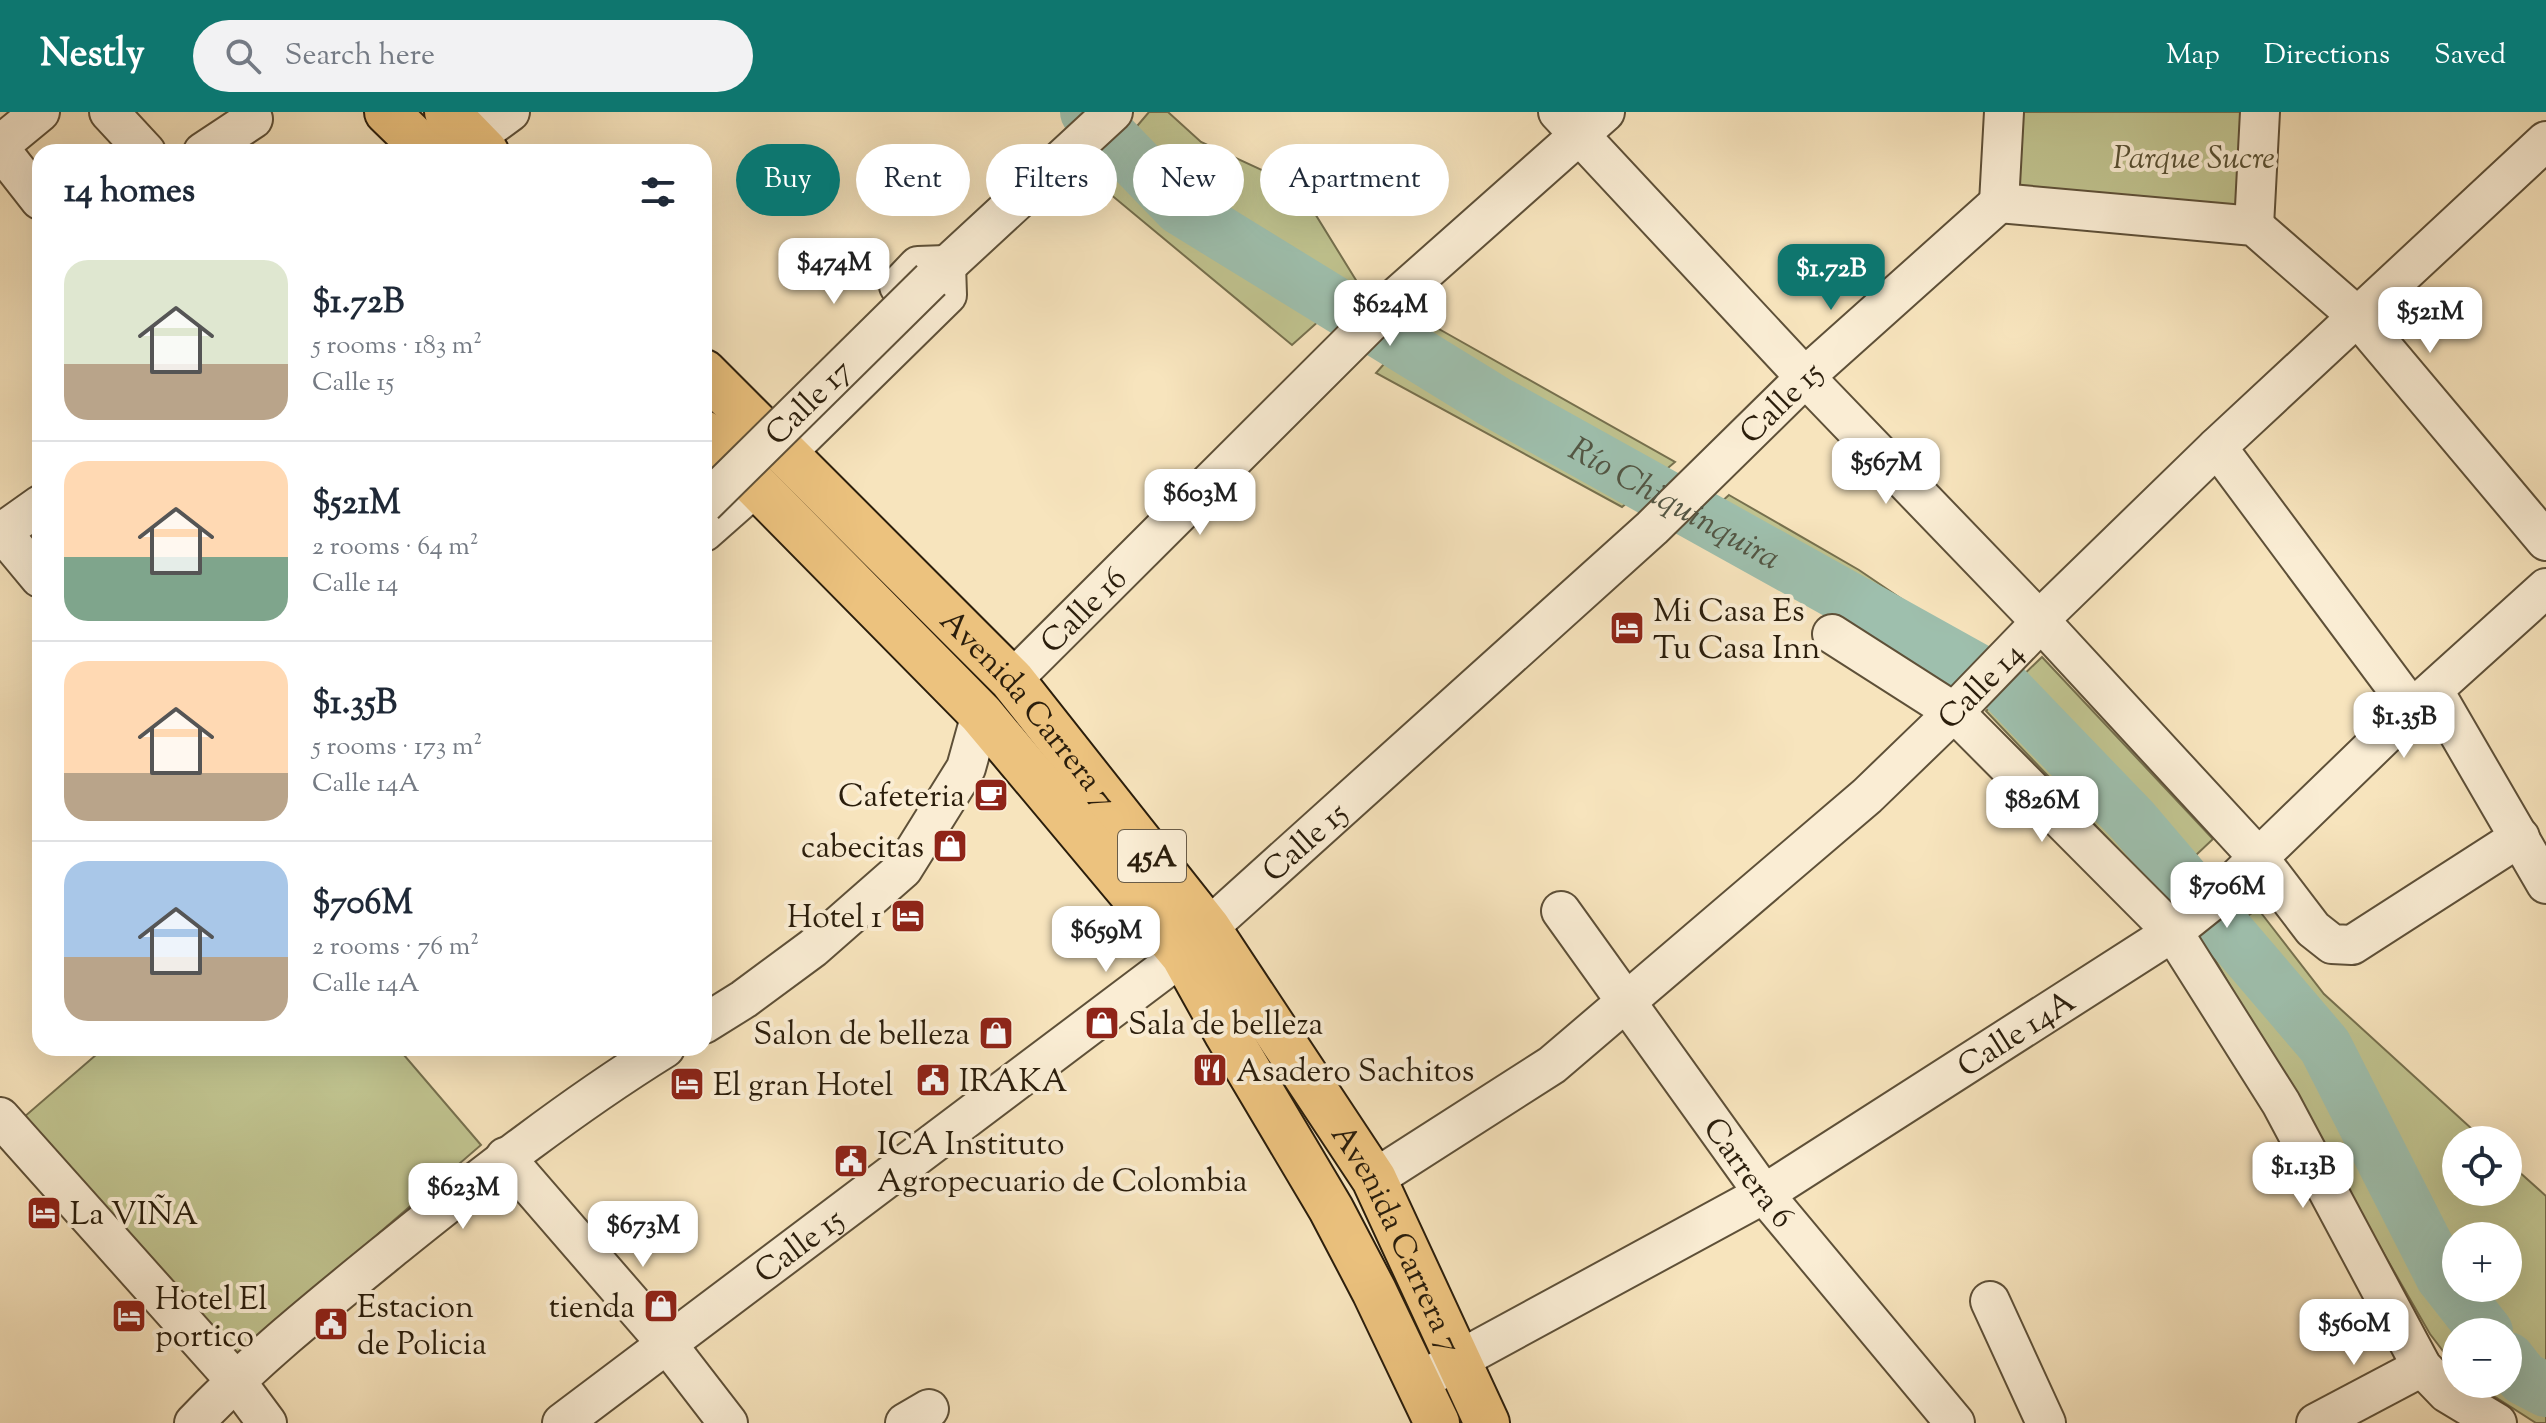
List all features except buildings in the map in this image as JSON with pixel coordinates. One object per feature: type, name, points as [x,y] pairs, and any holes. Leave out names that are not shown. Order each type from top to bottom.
[{"type":"main road","points":[[387,112],[420,144]]},
{"type":"main road","name":"Avenida Carrera 7","points":[[712,380],[1012,680],[1196,941],[1317,1089],[1374,1179],[1487,1423]]},
{"type":"main road","name":"Avenida Carrera 7","points":[[723,464],[981,714],[1196,941],[1227,1034],[1331,1209],[1437,1423]]},
{"type":"street","points":[[32,189],[0,147],[40,112]]},
{"type":"street","points":[[109,112],[139,144]]},
{"type":"street","points":[[468,134],[510,112]]},
{"type":"street","name":"Calle 17","points":[[712,496],[938,273],[1113,112]]},
{"type":"street","points":[[2004,112],[1999,203],[2254,226],[2356,315],[2546,541]]},
{"type":"street","points":[[2254,226],[2260,112]]},
{"type":"street","points":[[215,144],[253,119]]},
{"type":"street","points":[[1581,120],[1805,377],[2041,622],[2258,857],[2313,929],[2332,944],[2352,945],[2520,837]]},
{"type":"street","name":"Calle 16","points":[[1012,680],[1392,301],[1581,120]]},
{"type":"street","name":"Calle 14","points":[[1374,1179],[1552,1065],[1867,796],[1963,702],[2041,622],[2043,616],[2217,447],[2546,141]]},
{"type":"street","name":"Calle 15","points":[[562,1423],[1196,941],[1652,528],[1805,377],[1999,203]]},
{"type":"street","name":"Calle 17","points":[[772,440],[947,295],[938,273]]},
{"type":"street","points":[[2217,447],[2423,700],[2520,837],[2546,884]]},
{"type":"street","name":"Calle 17","points":[[712,503],[723,464]]},
{"type":"street","points":[[32,510],[1,531],[32,568]]},
{"type":"street","name":"Calle 14A","points":[[1418,1383],[1764,1194],[2182,926],[2223,892],[2423,700],[2546,588]]},
{"type":"street","points":[[1832,634],[1963,702],[2182,926],[2422,1367],[2447,1393],[2497,1423]]},
{"type":"street","points":[[712,1019],[813,948],[903,869],[966,768],[981,714]]},
{"type":"street","name":"Carrera 6","points":[[1561,911],[1764,1194],[1955,1423]]},
{"type":"street","points":[[194,1423],[235,1380],[505,1157],[653,1056]]},
{"type":"street","points":[[0,1117],[235,1380],[267,1423]]},
{"type":"street","points":[[505,1157],[667,1344],[728,1423]]},
{"type":"street","points":[[1990,1301],[2046,1423]]},
{"type":"street","points":[[2316,1423],[2422,1367]]},
{"type":"green space","points":[[1149,112],[1168,112],[1205,144],[1133,144],[1133,213],[1117,200],[1117,150]]},
{"type":"green space","name":"Parque Sucre","points":[[2018,112],[2242,112],[2236,206],[2014,188]]},
{"type":"green space","points":[[1244,162],[1260,169],[1260,216],[1316,216],[1359,285],[1292,345],[1137,216],[1244,216]]},
{"type":"green space","points":[[1423,320],[1675,462],[1622,507],[1376,373]]},
{"type":"green space","points":[[1729,495],[1859,570],[1974,648],[1947,682],[1684,535]]},
{"type":"green space","points":[[2042,657],[2213,839],[2158,891],[1986,711]]},
{"type":"green space","points":[[2258,909],[2324,994],[2469,1126],[2442,1126],[2442,1206],[2522,1206],[2522,1175],[2546,1196],[2546,1423],[2536,1423],[2497,1398],[2522,1398],[2522,1318],[2442,1318],[2442,1350],[2430,1334],[2206,944]]},
{"type":"green space","points":[[95,1056],[405,1056],[481,1145],[231,1361],[24,1117]]},
{"type":"waterway","name":"Río Chiquinquira","points":[[1087,112],[1180,208],[1495,402],[2000,683],[2133,821],[2325,1046],[2442,1276],[2475,1318]]},
{"type":"waterway","name":"Río Chiquinquira","points":[[2522,1377],[2546,1390]]},
{"type":"place","name":"Mi Casa Es Tu Casa Inn","points":[[1627,628]]},
{"type":"place","name":"Cafeteria","points":[[991,795]]},
{"type":"place","name":"cabecitas","points":[[950,846]]},
{"type":"place","name":"Hotel 1","points":[[908,916]]},
{"type":"place","name":"Sala de belleza","points":[[1102,1023]]},
{"type":"place","name":"Salon de belleza","points":[[996,1033]]},
{"type":"place","name":"Asadero Sachitos","points":[[1210,1070]]},
{"type":"place","name":"IRAKA","points":[[933,1080]]},
{"type":"place","name":"El gran Hotel","points":[[687,1084]]},
{"type":"place","name":"ICA Instituto Agropecuario de Colombia","points":[[851,1161]]},
{"type":"place","name":"La VIÑA","points":[[44,1213]]},
{"type":"place","name":"tienda","points":[[661,1306]]},
{"type":"place","name":"Hotel El portico","points":[[129,1316]]},
{"type":"place","name":"Estacion de Policia","points":[[331,1324]]}]
